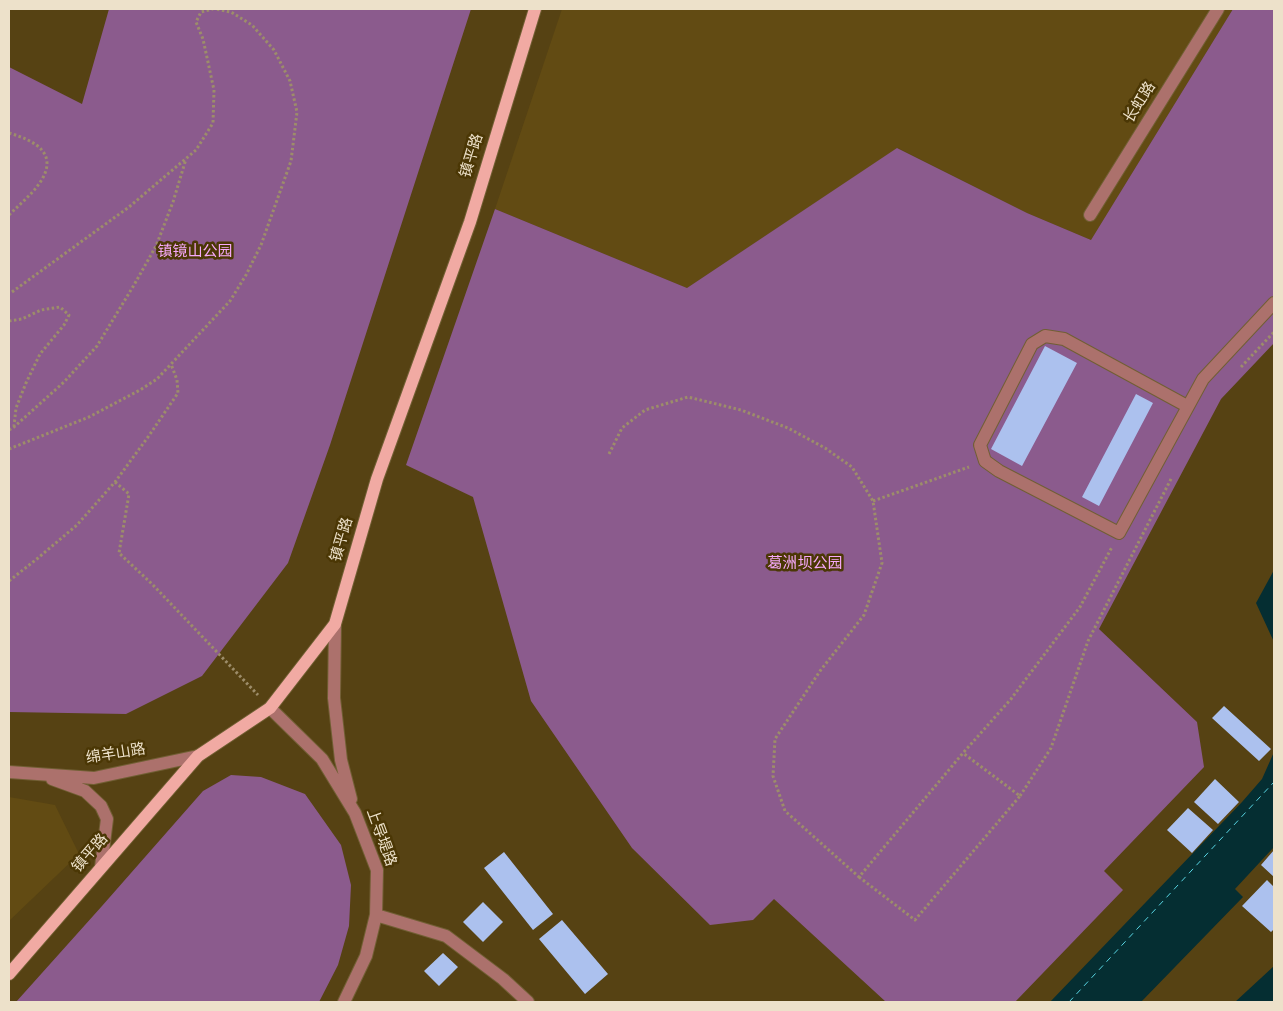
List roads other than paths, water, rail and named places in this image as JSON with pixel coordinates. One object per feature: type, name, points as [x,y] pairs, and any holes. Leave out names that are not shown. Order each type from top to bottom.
[{"type":"main road","name":"镇平路","points":[[9,974],[198,756],[270,708],[335,624],[378,478],[470,222],[535,9]]},
{"type":"street","name":"长虹路","points":[[1090,215],[1218,9]]},
{"type":"street","points":[[1187,406],[1064,339],[1045,336],[1032,344],[980,445],[985,461],[999,471],[1119,533],[1202,379],[1274,303]]},
{"type":"street","points":[[335,624],[334,698],[341,760],[355,813]]},
{"type":"street","name":"上导堤路","points":[[270,708],[322,759],[355,813],[377,870],[376,915],[366,956],[344,1002]]},
{"type":"street","name":"绵羊山路","points":[[9,772],[94,778],[198,756]]},
{"type":"street","points":[[38,774],[85,792],[100,806],[107,819],[101,867]]},
{"type":"street","points":[[376,915],[446,936],[503,979],[528,1002]]},
{"type":"water","points":[[1274,570],[1274,642],[1256,603]]},
{"type":"water","points":[[1274,752],[1274,847],[1235,889],[1243,897],[1141,1002],[1050,1002],[1242,802],[1262,779]]},
{"type":"water","points":[[1274,966],[1274,1002],[1235,1002]]},
{"type":"park label","name":"镇镜山公园","points":[[195,253]]},
{"type":"park label","name":"葛洲坝公园","points":[[805,565]]}]
